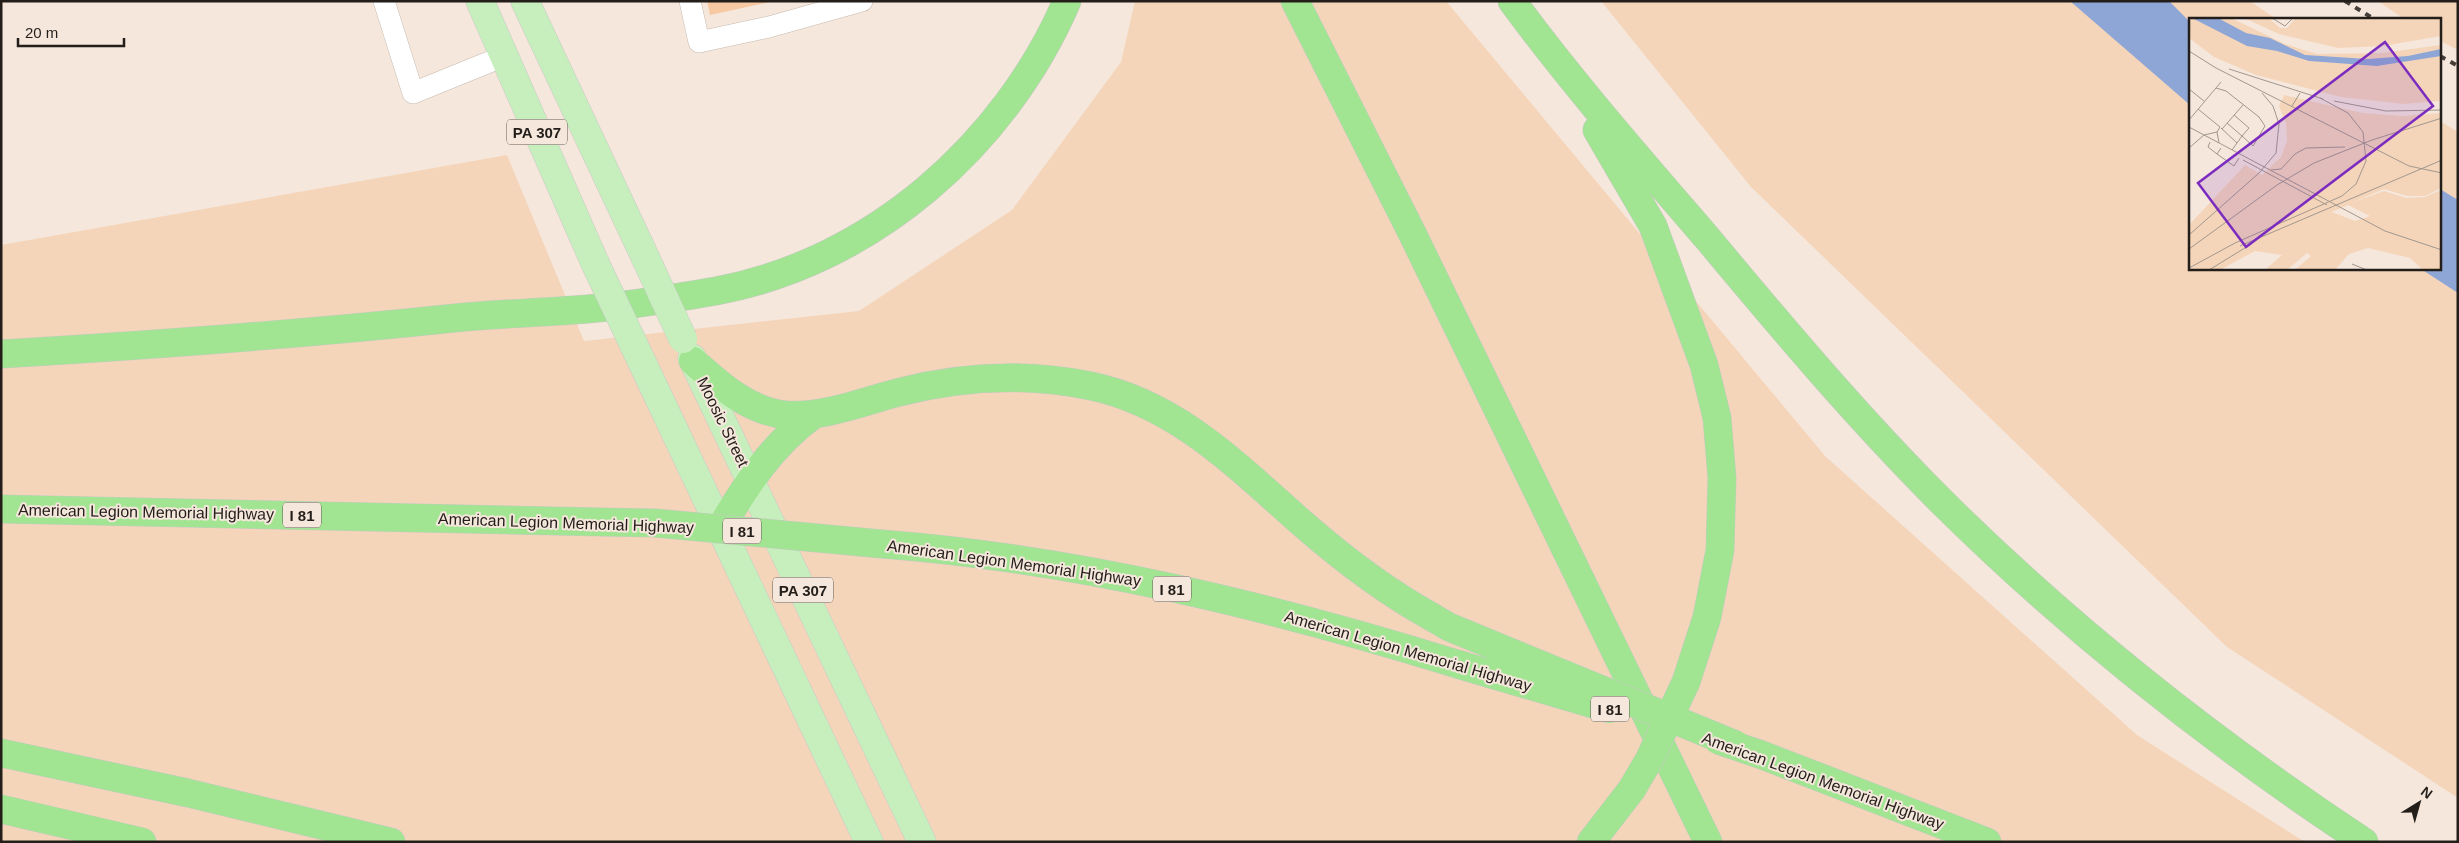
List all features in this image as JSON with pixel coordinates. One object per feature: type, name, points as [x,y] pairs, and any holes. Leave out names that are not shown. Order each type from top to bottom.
[{"type":"highway","points":[[1,354],[274,335],[459,318],[578,310],[718,291],[780,273],[840,248],[894,216],[939,179],[989,128],[1025,79],[1067,1]]},
{"type":"highway","points":[[1296,1],[1413,235],[1708,842]]},
{"type":"highway","points":[[1512,1],[1560,66],[1810,360],[1948,507],[2037,590],[2144,681],[2254,766],[2364,842]]},
{"type":"highway","points":[[1560,66],[1653,226],[1682,300],[1704,365],[1717,418],[1722,478],[1720,550],[1707,617],[1686,682],[1649,760],[1632,789],[1591,842]]},
{"type":"highway","points":[[688,350],[728,392],[764,410],[785,415],[813,414],[903,391],[992,378],[1031,377],[1065,381],[1094,386],[1129,398],[1158,410],[1209,442],[1342,557],[1390,592],[1449,627],[1736,745]]},
{"type":"highway","points":[[721,527],[750,479],[792,430],[813,414]]},
{"type":"highway","name":"American Legion Memorial Highway","points":[[1,509],[655,523],[882,544],[1045,565],[1161,586],[1350,631],[1736,745],[1987,842]]},
{"type":"highway","points":[[1,753],[188,793],[391,842]]},
{"type":"highway","points":[[1,809],[142,842]]},
{"type":"main road","name":"PA 307","points":[[480,1],[595,263],[870,842]]},
{"type":"main road","name":"Moosic Street","points":[[525,1],[688,350],[922,842]]},
{"type":"lane","points":[[384,1],[412,93],[504,56]]},
{"type":"lane","points":[[690,1],[699,42],[770,27],[862,1]]},
{"type":"shaded area","points":[[1135,1],[1446,1],[1825,456],[2137,735],[2305,842],[1,842],[1,245],[507,155],[584,341],[859,311],[1012,210],[1121,62]]},
{"type":"shaded area","points":[[1601,1],[2250,1],[2275,18],[2189,18],[2189,270],[2442,270],[2442,122],[2458,132],[2458,798],[2227,647],[1751,187]]},
{"type":"shaded area","points":[[2378,1],[2458,1],[2458,50],[2442,42],[2442,18],[2403,18]]},
{"type":"water","points":[[2070,1],[2169,1],[2189,21],[2189,104]]},
{"type":"water","points":[[2442,190],[2458,200],[2458,293],[2423,270],[2442,270]]},
{"type":"building","points":[[707,1],[770,1],[770,2],[710,15]]},
{"type":"railway","points":[[2345,1],[2372,18]]},
{"type":"railway","points":[[2442,57],[2458,66]]}]
